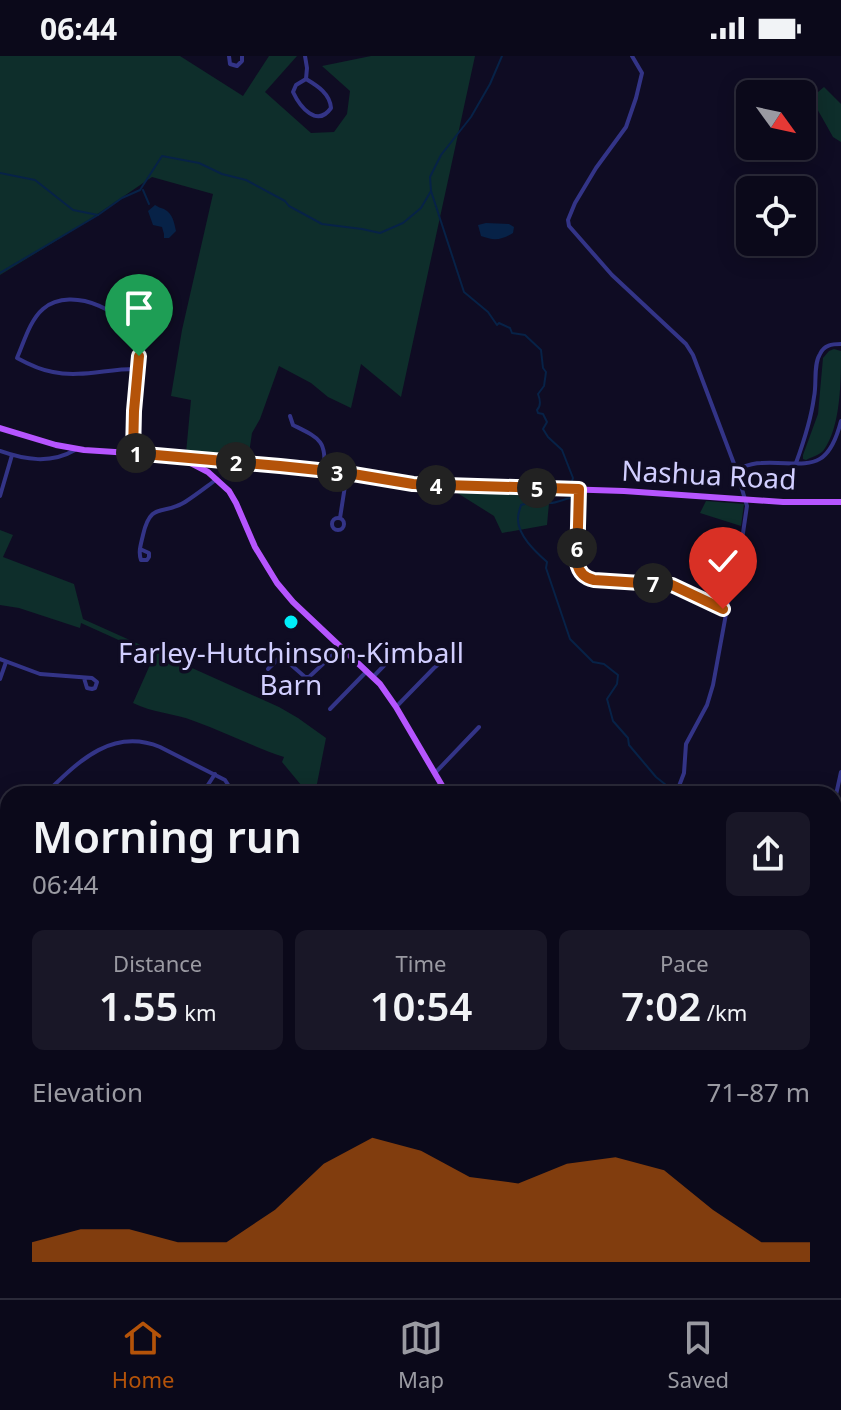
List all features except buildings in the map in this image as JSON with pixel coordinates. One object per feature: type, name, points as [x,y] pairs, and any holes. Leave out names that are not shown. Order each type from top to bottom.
[{"type":"main road","name":"Nashua Road","points":[[0,428],[76,449],[211,459],[427,485],[841,502]]},
{"type":"main road","points":[[178,456],[208,472],[226,487],[255,547],[277,583],[373,677],[396,707],[442,786]]},
{"type":"main road","points":[[208,472],[211,459]]},
{"type":"street","points":[[229,56],[230,64],[237,66],[242,56]]},
{"type":"street","points":[[305,56],[306,79]]},
{"type":"street","points":[[632,56],[642,73],[626,127],[575,203],[568,220],[569,226],[612,275],[686,344],[693,355],[747,506],[711,691],[686,744],[684,773],[679,786]]},
{"type":"street","points":[[306,79],[331,101],[326,115],[313,115],[296,98],[293,92],[296,85],[306,79]]},
{"type":"street","points":[[133,453],[134,411],[138,369],[139,346],[126,326],[113,314],[79,300],[56,301],[34,320],[17,358],[62,374],[138,369]]},
{"type":"street","points":[[796,463],[809,423],[818,356],[827,346],[841,344]]},
{"type":"street","points":[[290,416],[293,425],[321,441],[325,455],[324,471]]},
{"type":"street","points":[[736,469],[757,463],[812,463],[825,456],[841,421]]},
{"type":"street","points":[[286,427],[293,425]]},
{"type":"street","points":[[0,451],[42,460],[76,449]]},
{"type":"street","points":[[0,496],[12,455]]},
{"type":"street","points":[[340,518],[347,473]]},
{"type":"street","points":[[140,549],[146,523],[152,514],[160,509],[182,505],[217,479]]},
{"type":"street","points":[[579,489],[577,563],[579,571],[586,577],[672,585],[727,609]]},
{"type":"street","points":[[268,669],[280,656],[307,677],[312,676],[341,647]]},
{"type":"street","points":[[373,677],[401,648]]},
{"type":"street","points":[[396,707],[454,652]]},
{"type":"street","points":[[0,679],[3,660],[40,674],[84,678]]},
{"type":"street","points":[[330,709],[367,671]]},
{"type":"street","points":[[435,773],[479,727]]},
{"type":"street","points":[[53,786],[96,750],[124,742],[151,743],[215,774],[229,786]]},
{"type":"street","points":[[207,786],[215,774]]},
{"type":"green space","points":[[0,56],[180,56],[243,96],[269,56],[297,56],[265,92],[311,133],[334,132],[347,114],[350,91],[322,66],[371,56],[475,56],[401,397],[361,364],[351,408],[279,366],[252,433],[248,460],[186,453],[191,400],[171,396],[182,330],[213,194],[152,177],[0,275]]},
{"type":"green space","points":[[824,87],[841,104],[841,142],[833,137],[816,107],[816,94]]},
{"type":"green space","points":[[834,349],[841,351],[841,363],[839,403],[833,430],[823,451],[806,460],[803,455],[818,414],[823,358]]},
{"type":"green space","points":[[451,489],[550,492],[547,525],[502,533],[494,516]]},
{"type":"green space","points":[[706,501],[744,504],[741,526],[700,513]]},
{"type":"green space","points":[[0,530],[13,535],[3,557],[74,584],[83,619],[279,707],[326,738],[317,786],[302,786],[282,762],[284,757],[194,721],[133,703],[154,656],[81,623],[80,628],[0,605]]},
{"type":"water","points":[[155,205],[173,218],[176,231],[169,238],[164,238],[162,227],[153,225],[148,211]]},
{"type":"water","points":[[509,224],[514,227],[513,233],[497,239],[481,236],[478,225]]},
{"type":"waterway","points":[[502,56],[471,117],[441,155],[430,177],[431,191],[464,292],[488,312],[497,325],[499,323],[510,328],[512,333],[525,335],[541,350],[546,372],[544,386],[538,394],[540,402],[537,410],[547,422],[543,429],[562,450],[573,478],[571,485]]},
{"type":"waterway","points":[[0,273],[140,190],[162,156],[199,163],[222,174],[246,180],[322,224],[380,233],[403,223],[421,208],[431,191]]},
{"type":"waterway","points":[[0,173],[35,180],[73,210],[98,215]]},
{"type":"waterway","points":[[143,190],[149,204]]},
{"type":"waterway","points":[[571,494],[571,498],[556,502],[521,505],[518,518],[521,531],[547,562],[546,568],[570,639],[593,662],[604,664],[618,675],[617,684],[607,699],[613,721],[628,738],[629,745],[667,786]]},
{"type":"place","name":"Farley-Hutchinson-Kimball Barn","points":[[291,622]]},
{"type":"route","points":[[139,356],[133,453],[347,473],[413,484],[579,489],[577,563],[579,571],[586,577],[672,585],[723,609]]}]
